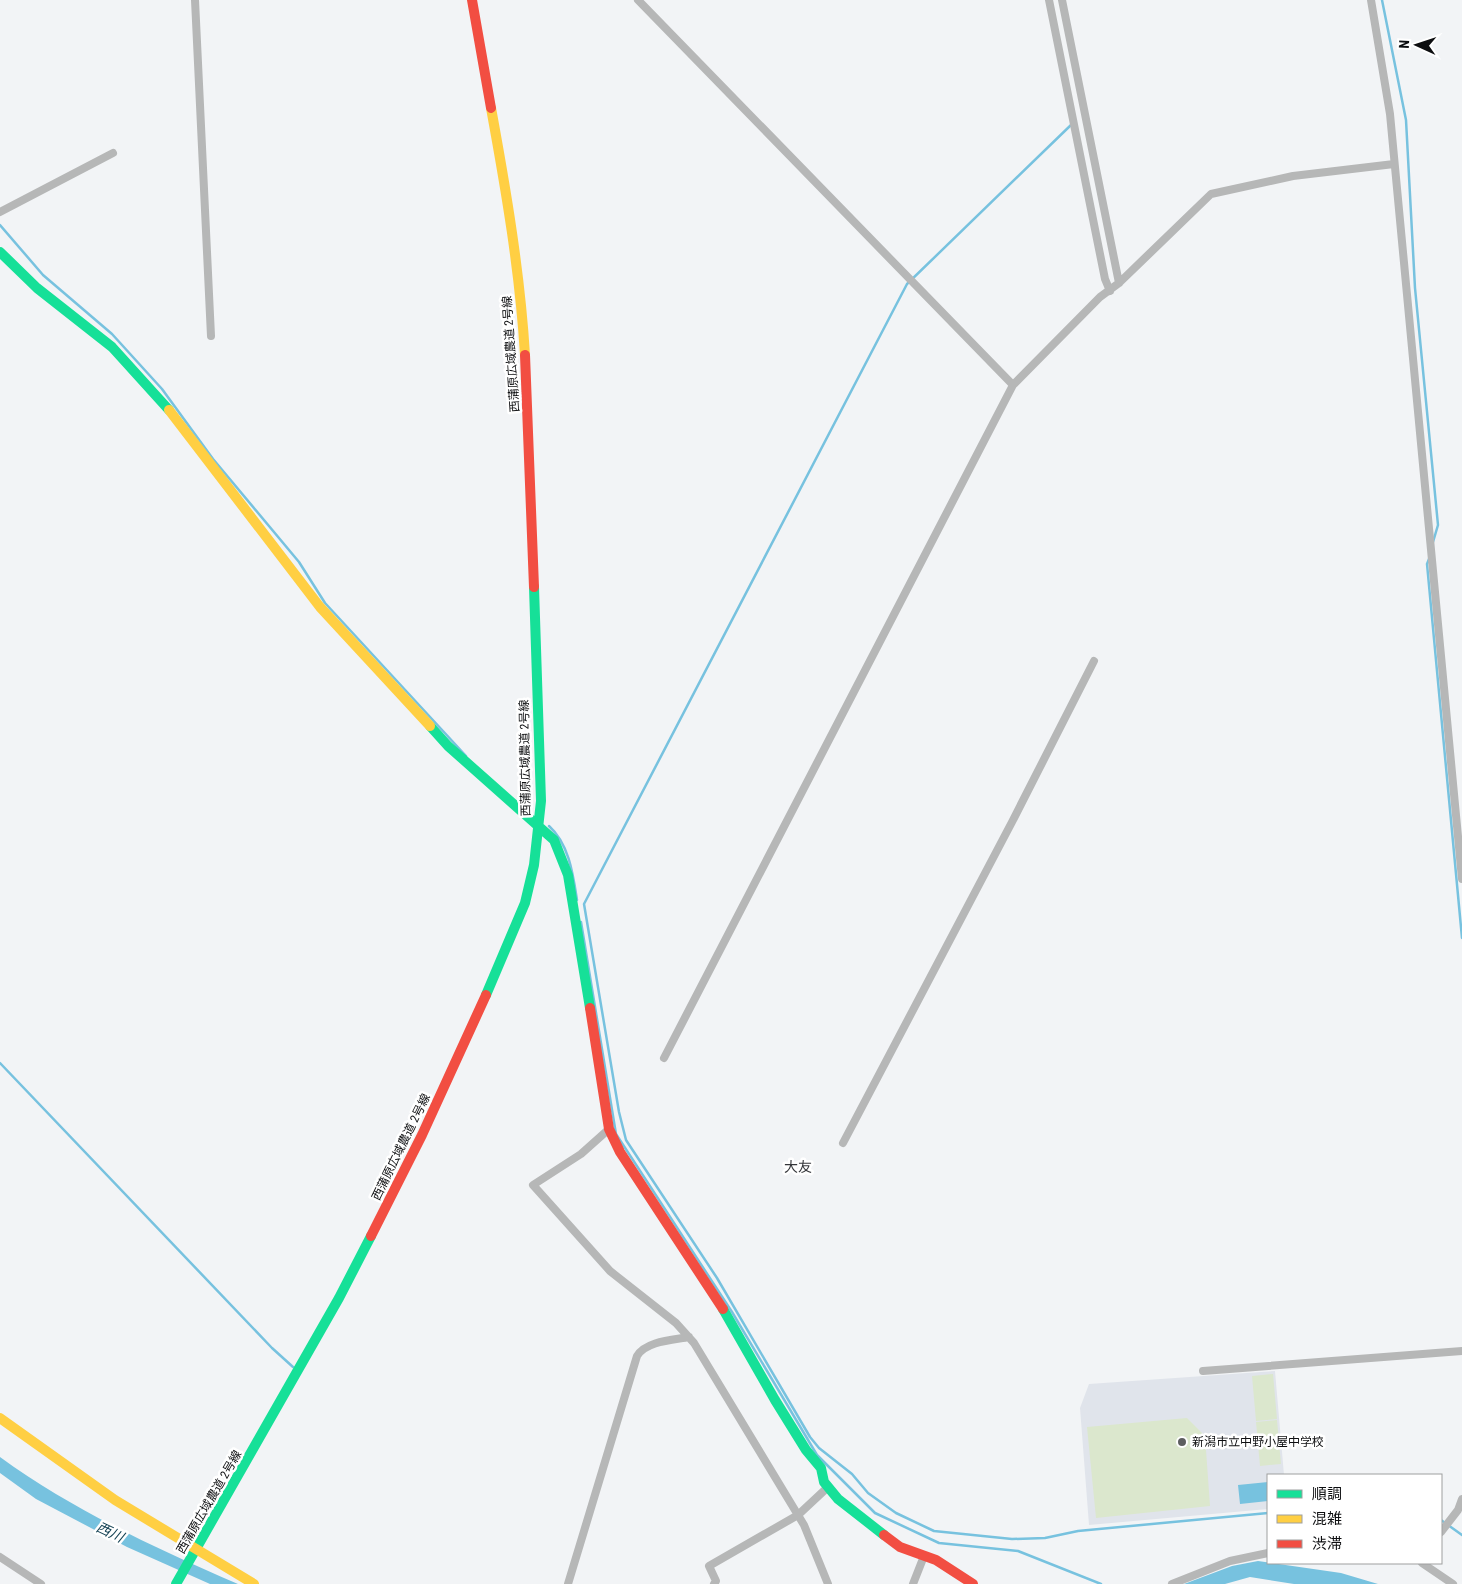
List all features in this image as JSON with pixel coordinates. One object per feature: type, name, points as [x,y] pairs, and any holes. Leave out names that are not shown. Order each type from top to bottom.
[{"type":"street","points":[[195,0],[211,336]]},
{"type":"street","name":"西蒲原広域農道 2号線","points":[[176,1584],[334,1307],[422,1135],[516,929],[525,903],[539,826],[540,801],[530,458],[522,308],[511,220],[472,0]]},
{"type":"street","points":[[638,0],[1013,385]]},
{"type":"street","points":[[1049,0],[1104,280],[1110,291]]},
{"type":"street","points":[[1062,0],[1118,283]]},
{"type":"street","points":[[1371,0],[1390,114],[1462,879]]},
{"type":"street","points":[[0,212],[113,153]]},
{"type":"street","points":[[664,1058],[1013,385],[1211,194],[1293,176],[1394,164]]},
{"type":"street","points":[[0,252],[36,288],[112,347],[167,408],[320,607],[448,746],[554,840],[568,875],[610,1129],[620,1152],[735,1326],[774,1400],[806,1450],[821,1468],[824,1482],[828,1487],[838,1499],[900,1547],[936,1560],[973,1584]]},
{"type":"street","points":[[843,1143],[1012,822],[1094,661]]},
{"type":"street","points":[[610,1129],[581,1154],[533,1185],[610,1271],[676,1323],[709,1364],[798,1515],[828,1584]]},
{"type":"street","points":[[568,1584],[636,1356],[647,1346],[689,1337]]},
{"type":"street","points":[[1203,1371],[1462,1351]]},
{"type":"street","points":[[0,1418],[114,1500],[194,1553],[254,1584]]},
{"type":"street","points":[[714,1584],[716,1581],[710,1566],[798,1515],[828,1487]]},
{"type":"street","points":[[1442,1531],[1458,1510],[1462,1499]]},
{"type":"street","points":[[1172,1584],[1230,1561],[1267,1552]]},
{"type":"street","points":[[0,1556],[40,1584]]},
{"type":"street","points":[[913,1584],[924,1556]]},
{"type":"street","points":[[1423,1564],[1453,1584]]},
{"type":"shaded area","name":"新潟市立中野小屋中学校","points":[[1275,1371],[1284,1474],[1267,1474],[1267,1509],[1089,1525],[1080,1408],[1089,1384]]},
{"type":"green space","points":[[1273,1374],[1277,1419],[1256,1421],[1252,1376]]},
{"type":"green space","points":[[1187,1418],[1205,1436],[1210,1506],[1096,1518],[1087,1427]]},
{"type":"green space","points":[[1277,1420],[1281,1464],[1260,1466],[1256,1422]]},
{"type":"water","name":"西川","points":[[0,1457],[56,1494],[115,1527],[238,1584],[210,1584],[127,1547],[36,1499],[0,1473]]},
{"type":"water","points":[[1267,1482],[1267,1501],[1240,1504],[1238,1485]]},
{"type":"water","points":[[1258,1561],[1267,1562],[1267,1564],[1341,1573],[1378,1584],[1294,1584],[1250,1577],[1225,1584],[1184,1584],[1232,1566]]},
{"type":"waterway","points":[[1382,0],[1406,120],[1415,288],[1438,525],[1433,542]]},
{"type":"waterway","points":[[1072,124],[907,284],[584,904],[619,1112],[626,1140],[717,1278],[810,1437],[819,1448],[852,1474],[868,1493],[896,1513],[934,1531],[1012,1539],[1045,1538],[1078,1531],[1267,1513]]},
{"type":"waterway","points":[[0,225],[43,275],[112,334],[162,389],[213,459],[299,562],[325,603],[466,756]]},
{"type":"waterway","points":[[1429,559],[1427,564],[1462,938]]},
{"type":"waterway","points":[[549,826],[556,833],[566,850],[572,870],[577,900]]},
{"type":"waterway","points":[[581,922],[616,1134],[732,1312],[817,1455],[875,1513],[939,1543],[1018,1551],[1101,1584]]},
{"type":"waterway","points":[[0,1063],[272,1348],[293,1367]]},
{"type":"waterway","points":[[1442,1521],[1462,1535]]},
{"type":"traffic: fast","points":[[0,252],[37,288],[112,347],[169,410]]},
{"type":"traffic: fast","points":[[486,995],[525,903],[534,865],[541,801],[534,587]]},
{"type":"traffic: fast","points":[[430,726],[448,746],[554,840],[568,875],[590,1008]]},
{"type":"traffic: fast","points":[[176,1584],[339,1298],[371,1236]]},
{"type":"traffic: fast","points":[[723,1309],[775,1400],[806,1450],[821,1468],[824,1482],[838,1499],[884,1535]]},
{"type":"traffic: slow","points":[[491,108],[516,262],[525,355]]},
{"type":"traffic: slow","points":[[169,410],[320,607],[430,726]]},
{"type":"traffic: slow","points":[[0,1418],[115,1500],[254,1584]]},
{"type":"traffic: jam","points":[[472,0],[491,108]]},
{"type":"traffic: jam","points":[[525,355],[534,587]]},
{"type":"traffic: jam","points":[[371,1236],[422,1135],[486,995]]},
{"type":"traffic: jam","points":[[590,1008],[609,1129],[620,1152],[723,1309]]},
{"type":"traffic: jam","points":[[884,1535],[900,1547],[936,1560],[973,1584]]},
{"type":"place","name":"新潟市立中野小屋中学校","points":[[1182,1442]]},
{"type":"district","name":"大友","points":[[798,1167]]}]
